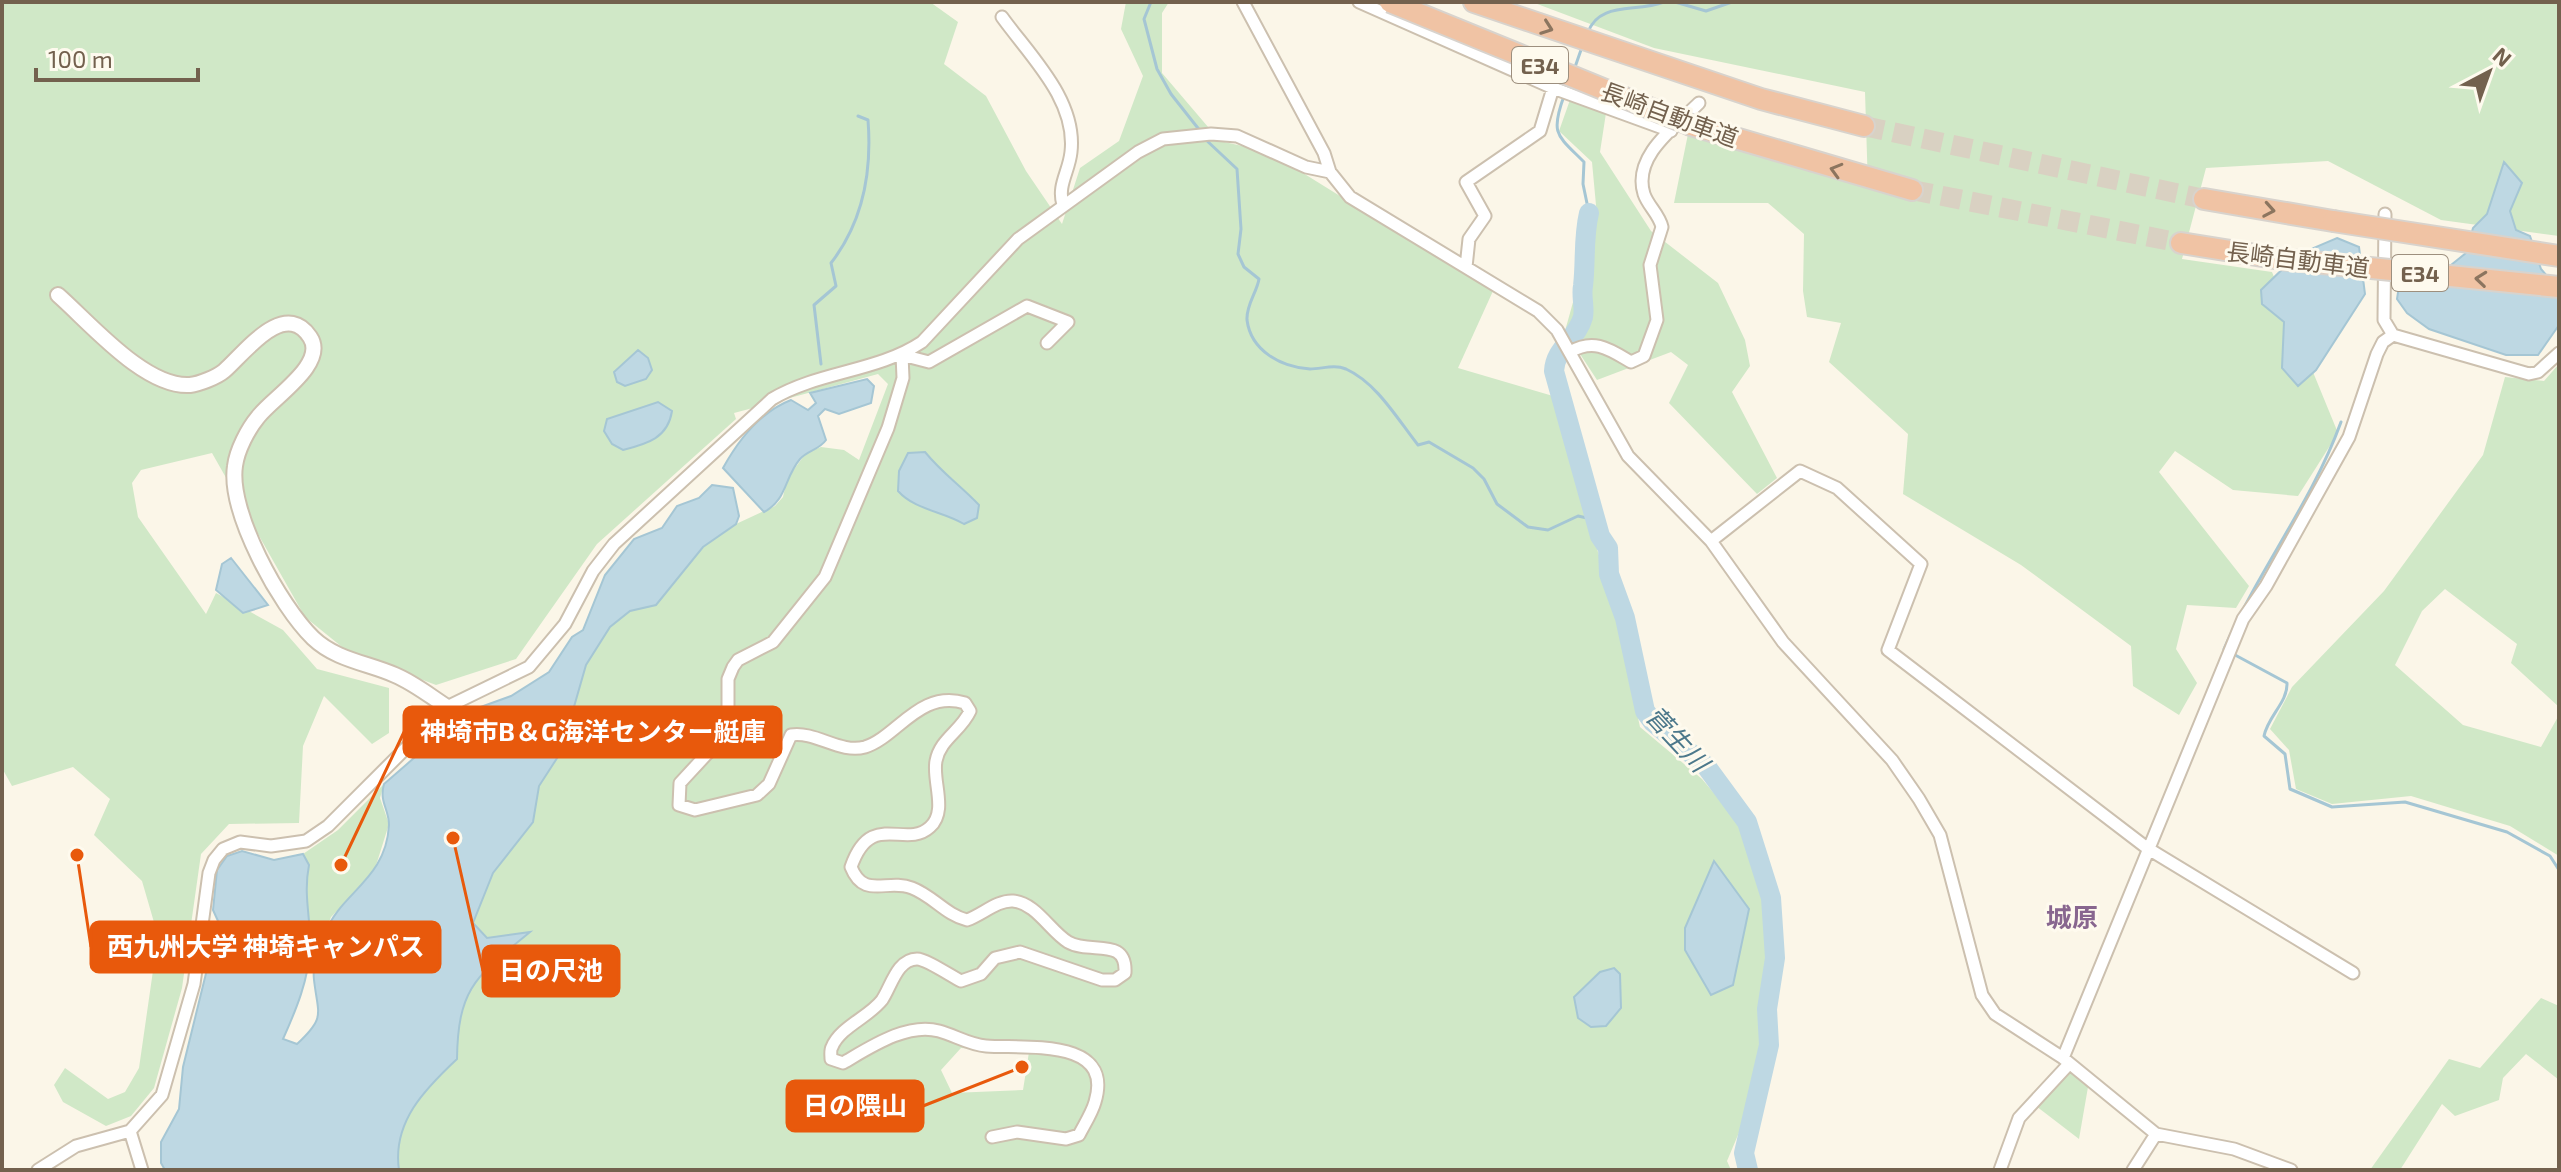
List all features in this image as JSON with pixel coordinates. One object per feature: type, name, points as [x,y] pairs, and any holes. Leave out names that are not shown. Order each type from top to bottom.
[{"type":"highway","name":"長崎自動車道","points":[[1390,2],[1681,128],[1912,190]]},
{"type":"highway","name":"長崎自動車道","points":[[1474,2],[1761,99],[1864,126]]},
{"type":"highway","name":"長崎自動車道","points":[[2204,199],[2559,256]]},
{"type":"highway","name":"長崎自動車道","points":[[2181,243],[2281,259],[2559,287]]},
{"type":"street","points":[[1243,2],[1324,153],[1330,172],[1350,197],[1538,311],[1557,330],[1628,456],[1711,541],[1783,642],[1892,760],[1940,835],[1982,995],[1995,1014],[2066,1061],[2156,1134],[2234,1149],[2291,1170]]},
{"type":"street","points":[[1359,2],[1553,88],[1681,128]]},
{"type":"street","points":[[1002,17],[1068,109],[1071,151],[1059,193],[1063,205]]},
{"type":"street","points":[[1466,267],[1469,239],[1480,229],[1485,216],[1466,182],[1540,131],[1553,88]]},
{"type":"street","points":[[1570,352],[1584,344],[1595,344],[1631,362],[1637,362],[1644,356],[1657,320],[1650,265],[1662,227],[1644,194],[1642,179],[1653,149],[1681,128],[1699,103]]},
{"type":"street","points":[[38,1170],[76,1146],[130,1131],[162,1095],[194,984],[209,873],[223,849],[240,842],[271,846],[306,841],[328,826],[447,707],[529,667],[565,624],[593,571],[614,544],[772,399],[795,386],[902,355],[939,327],[1002,253],[1063,205],[1138,152],[1163,139],[1194,134],[1237,136],[1306,167],[1330,172]]},
{"type":"street","points":[[2385,214],[2384,320],[2393,335],[2529,374],[2538,372],[2559,353]]},
{"type":"street","points":[[58,295],[138,366],[160,380],[190,385],[221,374],[268,329],[282,324],[302,327],[312,339],[314,353],[306,369],[258,417],[235,465],[235,494],[243,522],[283,596],[313,638],[333,653],[395,675],[447,707]]},
{"type":"street","points":[[902,355],[929,362],[1027,306],[1068,322],[1047,343]]},
{"type":"street","points":[[2000,1170],[2019,1118],[2066,1061],[2147,848],[2243,619],[2266,586],[2349,437],[2377,354],[2383,342],[2393,335]]},
{"type":"street","points":[[902,355],[903,378],[888,428],[825,577],[773,642],[738,660],[733,667],[728,679],[728,724],[717,743],[680,783],[679,805],[695,810],[757,795],[769,784],[791,735],[801,734],[851,748],[865,747],[921,709],[956,700],[965,703],[970,711],[966,720],[938,750],[935,765],[937,816],[930,827],[920,833],[880,833],[870,838],[856,852],[851,867],[856,880],[866,886],[911,887],[940,903],[952,917],[967,920],[1001,903],[1026,905],[1069,942],[1084,948],[1109,947],[1120,953],[1125,963],[1125,973],[1115,980],[1102,980],[1020,952],[995,958],[981,974],[961,981],[917,959],[907,962],[881,1002],[830,1048],[831,1059],[843,1063],[910,1031],[935,1029],[984,1046],[1060,1049],[1082,1057],[1095,1077],[1096,1101],[1079,1135],[1066,1139],[1017,1132],[992,1137]]},
{"type":"street","points":[[1711,541],[1800,471],[1837,488],[1921,564],[1888,650],[2147,848],[2353,973]]},
{"type":"street","points":[[130,1131],[142,1170]]},
{"type":"street","points":[[2133,1170],[2156,1134]]},
{"type":"green space","points":[[2,2],[930,2],[958,22],[944,64],[986,96],[1026,171],[1062,224],[1080,168],[1119,141],[1143,76],[1121,29],[1126,2],[1169,2],[1162,13],[1162,73],[1220,141],[1269,152],[1493,291],[1458,368],[1553,396],[1615,611],[1640,727],[1702,779],[1739,823],[1768,913],[1757,1090],[1727,1161],[1731,1170],[399,1170],[400,1137],[413,1108],[433,1082],[457,1059],[461,1015],[473,985],[528,933],[487,938],[473,923],[493,873],[533,822],[539,786],[561,752],[586,665],[610,627],[630,611],[656,605],[703,547],[736,524],[775,506],[783,497],[787,479],[806,453],[821,447],[844,450],[859,460],[888,384],[878,374],[734,413],[736,419],[597,544],[516,659],[436,685],[347,651],[305,617],[212,453],[141,470],[132,483],[138,517],[206,614],[216,593],[283,630],[317,669],[389,688],[389,733],[372,744],[324,696],[303,746],[299,823],[229,824],[201,854],[182,988],[154,1088],[131,1116],[106,1126],[63,1102],[54,1085],[65,1068],[108,1099],[125,1092],[139,1068],[158,936],[142,881],[94,835],[110,799],[73,767],[12,786],[2,768]],"holes":[[[961,1048],[1029,1052],[1023,1090],[952,1093],[941,1070]]]},
{"type":"green space","points":[[1532,2],[2559,2],[2559,236],[2441,220],[2328,161],[2206,168],[2182,259],[2272,272],[2338,433],[2298,496],[2233,490],[2175,451],[2159,472],[2249,586],[2236,608],[2187,605],[2176,649],[2197,683],[2179,715],[2133,686],[2131,646],[2021,565],[1903,494],[1908,434],[1829,362],[1841,323],[1807,317],[1803,291],[1804,234],[1768,203],[1674,203],[1688,134],[1868,188],[1865,92],[1654,48]]},
{"type":"green space","points":[[1571,97],[1606,113],[1600,152],[1651,231],[1718,283],[1745,340],[1750,366],[1732,392],[1777,478],[1757,494],[1669,403],[1688,365],[1671,352],[1597,380],[1565,331],[1597,216],[1592,162],[1559,131]]},
{"type":"green space","points":[[2559,364],[2559,707],[2511,663],[2517,644],[2445,589],[2422,611],[2395,665],[2463,725],[2541,747],[2559,715],[2559,856],[2510,826],[2411,796],[2332,804],[2296,789],[2289,750],[2270,729],[2292,687],[2384,591],[2483,455],[2505,377],[2544,381]]},
{"type":"green space","points":[[384,784],[380,798],[389,824],[373,875],[331,917],[315,958],[306,924],[309,865],[303,854],[338,830]]},
{"type":"green space","points":[[2541,998],[2559,1006],[2559,1080],[2526,1054],[2503,1078],[2499,1100],[2455,1116],[2442,1104],[2400,1170],[2370,1170],[2449,1059],[2480,1068]]},
{"type":"green space","points":[[2069,1070],[2088,1087],[2079,1139],[2036,1106]]},
{"type":"water","points":[[2504,162],[2522,183],[2510,211],[2516,230],[2530,236],[2541,269],[2559,290],[2559,325],[2538,355],[2506,355],[2429,329],[2407,313],[2397,299],[2400,279],[2446,269],[2466,253],[2473,228],[2487,214]]},
{"type":"water","points":[[2337,238],[2359,247],[2365,294],[2316,370],[2298,386],[2282,368],[2284,322],[2262,304],[2261,290],[2297,255]]},
{"type":"water","points":[[638,350],[648,358],[652,370],[646,379],[625,386],[617,382],[614,372]]},
{"type":"water","points":[[867,379],[874,386],[871,403],[839,414],[825,409],[818,416],[826,440],[800,459],[777,501],[764,512],[723,468],[751,428],[780,405],[791,400],[808,410],[816,403],[810,393]]},
{"type":"water","points":[[658,402],[672,411],[661,434],[623,450],[612,444],[604,431],[607,419]]},
{"type":"water","points":[[925,452],[979,505],[977,518],[964,524],[912,502],[898,491],[899,471],[908,453]]},
{"type":"water","points":[[712,485],[733,488],[739,516],[736,524],[703,547],[656,605],[630,611],[610,627],[586,665],[561,752],[539,786],[533,822],[493,873],[473,923],[487,938],[530,932],[496,960],[474,985],[461,1015],[457,1059],[433,1082],[413,1108],[401,1137],[399,1170],[165,1170],[161,1163],[161,1142],[179,1109],[183,1067],[212,949],[223,932],[213,910],[217,870],[227,856],[242,851],[274,860],[303,854],[309,865],[309,959],[301,994],[283,1039],[297,1044],[312,1028],[318,1015],[314,968],[325,933],[341,907],[372,873],[386,844],[389,825],[383,796],[384,784],[467,712],[511,696],[549,672],[572,637],[583,630],[605,575],[634,539],[662,528],[677,506],[699,498]]},
{"type":"water","points":[[231,558],[268,605],[243,613],[216,590],[222,564]]},
{"type":"water","points":[[1714,861],[1749,909],[1733,985],[1711,995],[1685,950],[1685,928]]},
{"type":"water","points":[[1614,968],[1620,974],[1621,1008],[1606,1026],[1591,1027],[1578,1018],[1574,997],[1600,972]]},
{"type":"waterway","points":[[1151,2],[1144,19],[1157,69],[1171,94],[1201,132]]},
{"type":"waterway","points":[[1588,32],[1594,22],[1610,12],[1664,2]]},
{"type":"waterway","points":[[1675,2],[1706,11],[1732,2]]},
{"type":"waterway","points":[[1574,70],[1582,47]]},
{"type":"waterway","points":[[1564,96],[1557,126],[1562,139],[1584,162],[1583,184],[1589,213]]},
{"type":"waterway","points":[[821,364],[814,305],[836,286],[831,263],[851,231],[866,177],[868,120],[858,116]]},
{"type":"waterway","points":[[1205,139],[1237,169],[1241,229],[1238,254],[1244,267],[1259,279],[1247,320],[1261,349],[1278,361],[1299,368],[1342,368],[1357,375],[1386,403],[1418,445],[1429,442],[1473,468],[1484,479],[1497,504],[1528,527],[1548,530],[1578,516],[1596,520]]},
{"type":"waterway","name":"菅生川","points":[[1589,213],[1585,240],[1583,317],[1558,356],[1554,371],[1600,536],[1608,548],[1609,574],[1625,618],[1645,711],[1653,722],[1706,766],[1747,822],[1771,898],[1775,958],[1767,1009],[1769,1045],[1744,1153],[1748,1170]]},
{"type":"waterway","points":[[2341,422],[2315,480],[2224,649],[2287,683],[2284,696],[2264,736],[2285,754],[2290,789],[2332,807],[2405,802],[2507,832],[2550,856],[2559,870]]},
{"type":"tunnel","points":[[1864,126],[2204,199]]},
{"type":"tunnel","points":[[1912,190],[2181,243]]},
{"type":"place","name":"日の尺池","points":[[453,838]]},
{"type":"place","name":"西九州大学 神埼キャンパス","points":[[77,855]]},
{"type":"place","name":"神埼市B＆G海洋センター艇庫","points":[[341,865]]},
{"type":"place","name":"日の隈山","points":[[1022,1067]]},
{"type":"district","name":"城原","points":[[2072,916]]}]
